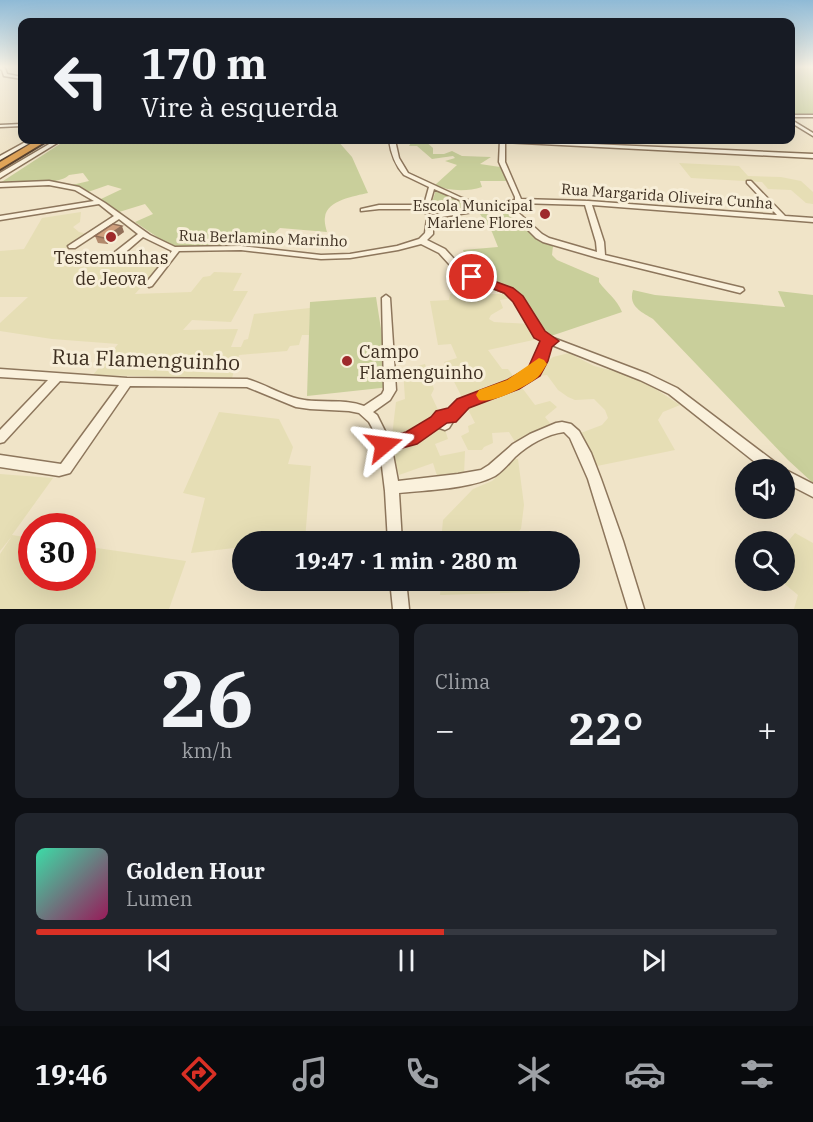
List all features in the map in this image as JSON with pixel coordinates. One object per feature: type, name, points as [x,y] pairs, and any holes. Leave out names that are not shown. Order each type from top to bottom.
[{"type":"highway","points":[[0,166],[36,144]]},
{"type":"street","points":[[795,118],[813,116]]},
{"type":"street","points":[[795,122],[813,135]]},
{"type":"street","points":[[0,126],[18,126]]},
{"type":"street","points":[[0,158],[25,144]]},
{"type":"street","points":[[0,176],[52,144]]},
{"type":"street","points":[[392,144],[403,171],[432,186],[487,208]]},
{"type":"street","points":[[432,186],[427,213],[433,216],[508,206],[518,199],[502,162],[502,144]]},
{"type":"street","points":[[611,144],[813,156]]},
{"type":"street","points":[[749,182],[783,218]]},
{"type":"street","name":"Rua Berlamino Marinho","points":[[0,185],[60,184],[77,188],[100,202],[142,234],[165,246],[177,249],[251,249],[327,258],[391,250],[422,241]]},
{"type":"street","name":"Rua Margarida Oliveira Cunha","points":[[518,199],[813,220]]},
{"type":"street","points":[[0,218],[100,202]]},
{"type":"street","points":[[588,203],[600,242],[601,256]]},
{"type":"street","points":[[508,206],[546,240],[601,256],[741,290]]},
{"type":"street","points":[[363,210],[379,207],[427,207]]},
{"type":"street","points":[[72,246],[119,216]]},
{"type":"street","points":[[433,216],[430,219],[429,234],[422,241],[442,251],[464,274],[509,291],[518,299],[540,334],[673,391],[761,459]]},
{"type":"street","points":[[118,254],[142,234]]},
{"type":"street","points":[[149,284],[177,249]]},
{"type":"street","points":[[386,298],[390,390],[386,397],[365,411],[374,420],[384,445],[391,488],[394,531]]},
{"type":"street","points":[[384,445],[410,439],[437,423],[442,416],[450,417],[463,404],[513,384],[534,372],[546,344],[552,341]]},
{"type":"street","name":"Rua Flamenguinho","points":[[0,373],[127,382],[247,383],[304,404],[354,407],[365,411]]},
{"type":"street","points":[[0,438],[57,377]]},
{"type":"street","points":[[0,461],[64,469],[127,382]]},
{"type":"street","points":[[391,488],[488,474],[516,448],[559,427],[567,427],[573,430],[588,459],[636,608]]},
{"type":"street","points":[[795,481],[813,491]]},
{"type":"street","points":[[399,591],[401,609]]},
{"type":"shaded area","points":[[679,163],[739,166],[748,176],[781,177],[801,181],[813,192],[813,204],[806,203],[791,190],[768,189],[762,182],[691,178]]},
{"type":"shaded area","points":[[81,212],[80,222],[73,227],[79,232],[88,234],[64,250],[80,267],[137,266],[163,262],[135,294],[191,292],[203,277],[210,276],[214,272],[242,273],[233,291],[248,291],[231,322],[192,320],[183,330],[238,329],[231,347],[241,347],[244,340],[248,339],[254,314],[310,308],[309,335],[302,335],[299,345],[290,346],[287,351],[239,355],[232,378],[93,375],[118,344],[52,339],[0,331],[0,323],[28,297],[0,297],[0,251],[24,249],[42,218]]},
{"type":"shaded area","points":[[450,294],[508,294],[512,298],[500,300],[503,308],[491,315],[489,319],[494,322],[530,324],[538,339],[488,350],[502,369],[508,369],[535,405],[550,401],[557,407],[545,417],[553,427],[517,445],[509,432],[492,433],[493,443],[482,450],[468,450],[461,436],[469,432],[468,426],[475,423],[444,362],[457,358],[451,344],[438,345],[430,301],[449,300]]},
{"type":"shaded area","points":[[569,353],[594,366],[637,377],[680,405],[663,412],[658,420],[675,450],[597,466],[578,434],[602,425],[608,418],[605,410],[594,399],[575,400],[568,397],[558,390],[547,375],[539,376],[536,371],[553,357]]},
{"type":"shaded area","points":[[425,364],[434,389],[431,395],[448,439],[435,444],[440,456],[465,451],[464,476],[438,479],[433,463],[399,475],[393,453],[408,447],[406,435],[392,436],[396,402],[405,399],[403,370]]},
{"type":"shaded area","points":[[219,412],[279,419],[293,447],[288,464],[311,466],[306,531],[232,531],[232,548],[191,553],[205,498],[183,493]]},
{"type":"shaded area","points":[[511,458],[518,459],[524,505],[519,531],[442,531],[443,520],[473,489],[492,481],[503,471]]},
{"type":"shaded area","points":[[0,474],[53,478],[28,513],[18,513],[18,527],[12,535],[18,536],[18,591],[96,591],[96,548],[186,561],[169,609],[0,609],[0,554],[12,536],[0,551]]},
{"type":"shaded area","points":[[795,533],[813,543],[813,609],[794,609],[798,595],[793,591],[795,591]]},
{"type":"shaded area","points":[[440,591],[529,592],[440,595]]},
{"type":"green space","points":[[795,95],[813,95],[813,116],[795,115]]},
{"type":"green space","points":[[60,144],[341,144],[352,157],[368,193],[349,197],[331,206],[325,217],[327,232],[280,228],[260,246],[174,246],[135,222],[153,214],[145,204],[119,212],[101,199],[122,189],[108,185],[88,192],[72,185],[89,181],[83,173],[69,175],[56,181],[0,183]]},
{"type":"green space","points":[[410,144],[428,144],[433,148],[433,154],[452,151],[462,156],[491,157],[480,164],[500,167],[507,181],[480,181],[482,187],[476,189],[452,190],[440,187],[435,185],[457,165],[445,161],[455,158],[453,156],[432,159],[417,146],[409,146]]},
{"type":"green space","points":[[436,190],[478,207],[432,211],[430,208]]},
{"type":"green space","points":[[506,209],[540,239],[553,246],[552,255],[557,260],[599,278],[599,282],[622,312],[548,337],[518,293],[456,264],[467,262],[463,250],[498,247],[492,232],[478,211]]},
{"type":"green space","points":[[633,290],[655,295],[785,307],[778,291],[813,295],[813,483],[795,466],[795,459],[787,459],[653,319],[637,308],[632,296]]},
{"type":"green space","name":"Campo Flamenguinho","points":[[376,297],[390,387],[307,396],[310,302]]},
{"type":"building","points":[[113,224],[122,226],[104,238],[95,236]]},
{"type":"slow traffic","points":[[485,395],[513,384],[534,372],[539,364]]},
{"type":"place","name":"Escola Municipal Marlene Flores","points":[[545,214]]},
{"type":"place","name":"Testemunhas de Jeova","points":[[111,237]]},
{"type":"place","name":"Campo Flamenguinho","points":[[347,361]]},
{"type":"route","points":[[384,445],[410,439],[437,423],[442,416],[450,417],[463,404],[513,384],[534,372],[546,344],[552,341],[540,334],[518,299],[509,291],[472,277]]}]
